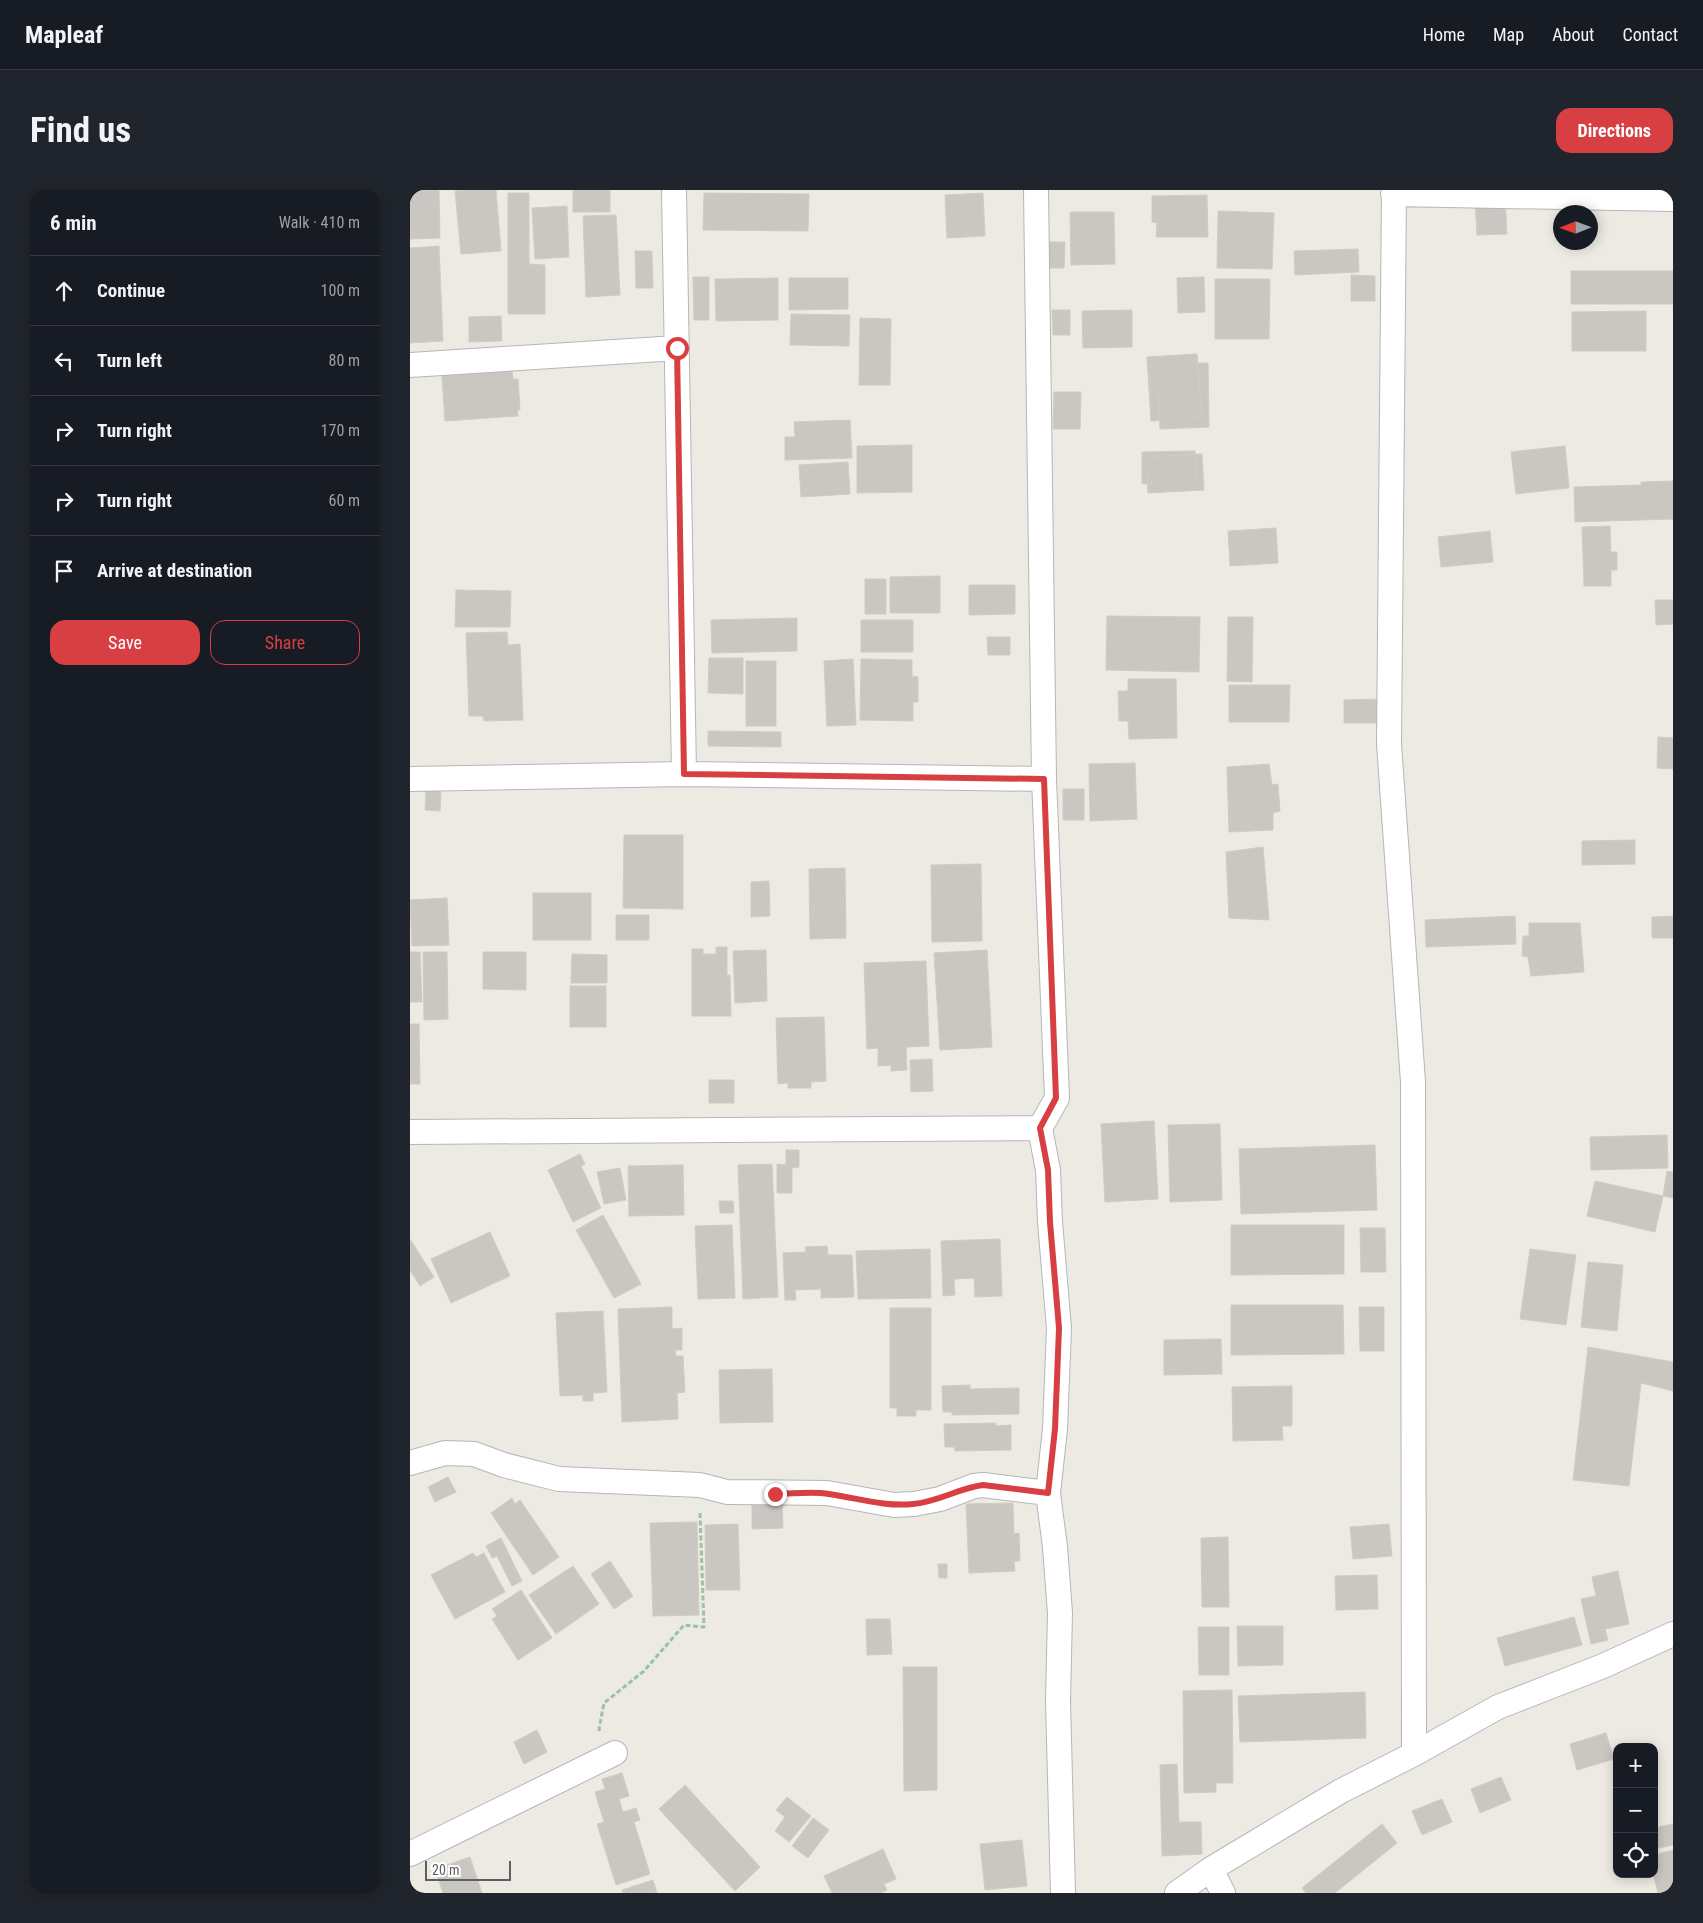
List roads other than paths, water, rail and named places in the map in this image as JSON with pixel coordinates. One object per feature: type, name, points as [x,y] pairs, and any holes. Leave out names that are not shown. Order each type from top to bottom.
[{"type":"street","points":[[674,190],[684,774]]},
{"type":"street","points":[[1036,190],[1044,779],[1056,1098],[1040,1128],[1048,1170],[1050,1222],[1059,1328],[1055,1429],[1048,1493],[1055,1547],[1060,1613],[1058,1701],[1063,1893]]},
{"type":"street","points":[[1414,1754],[1413,1082],[1389,744],[1394,192],[1673,199]]},
{"type":"street","points":[[410,365],[677,348]]},
{"type":"street","points":[[410,779],[684,774],[1044,779]]},
{"type":"street","points":[[410,1132],[1040,1128]]},
{"type":"street","points":[[410,1463],[445,1453],[474,1454],[504,1465],[559,1479],[700,1484],[727,1492],[826,1493],[894,1505],[914,1504],[940,1499],[974,1486],[983,1485],[1048,1493]]},
{"type":"street","points":[[1177,1893],[1211,1869],[1341,1790],[1414,1754],[1498,1707],[1604,1666],[1673,1634]]},
{"type":"street","points":[[410,1854],[615,1752]]},
{"type":"street","points":[[1211,1869],[1223,1893]]}]
